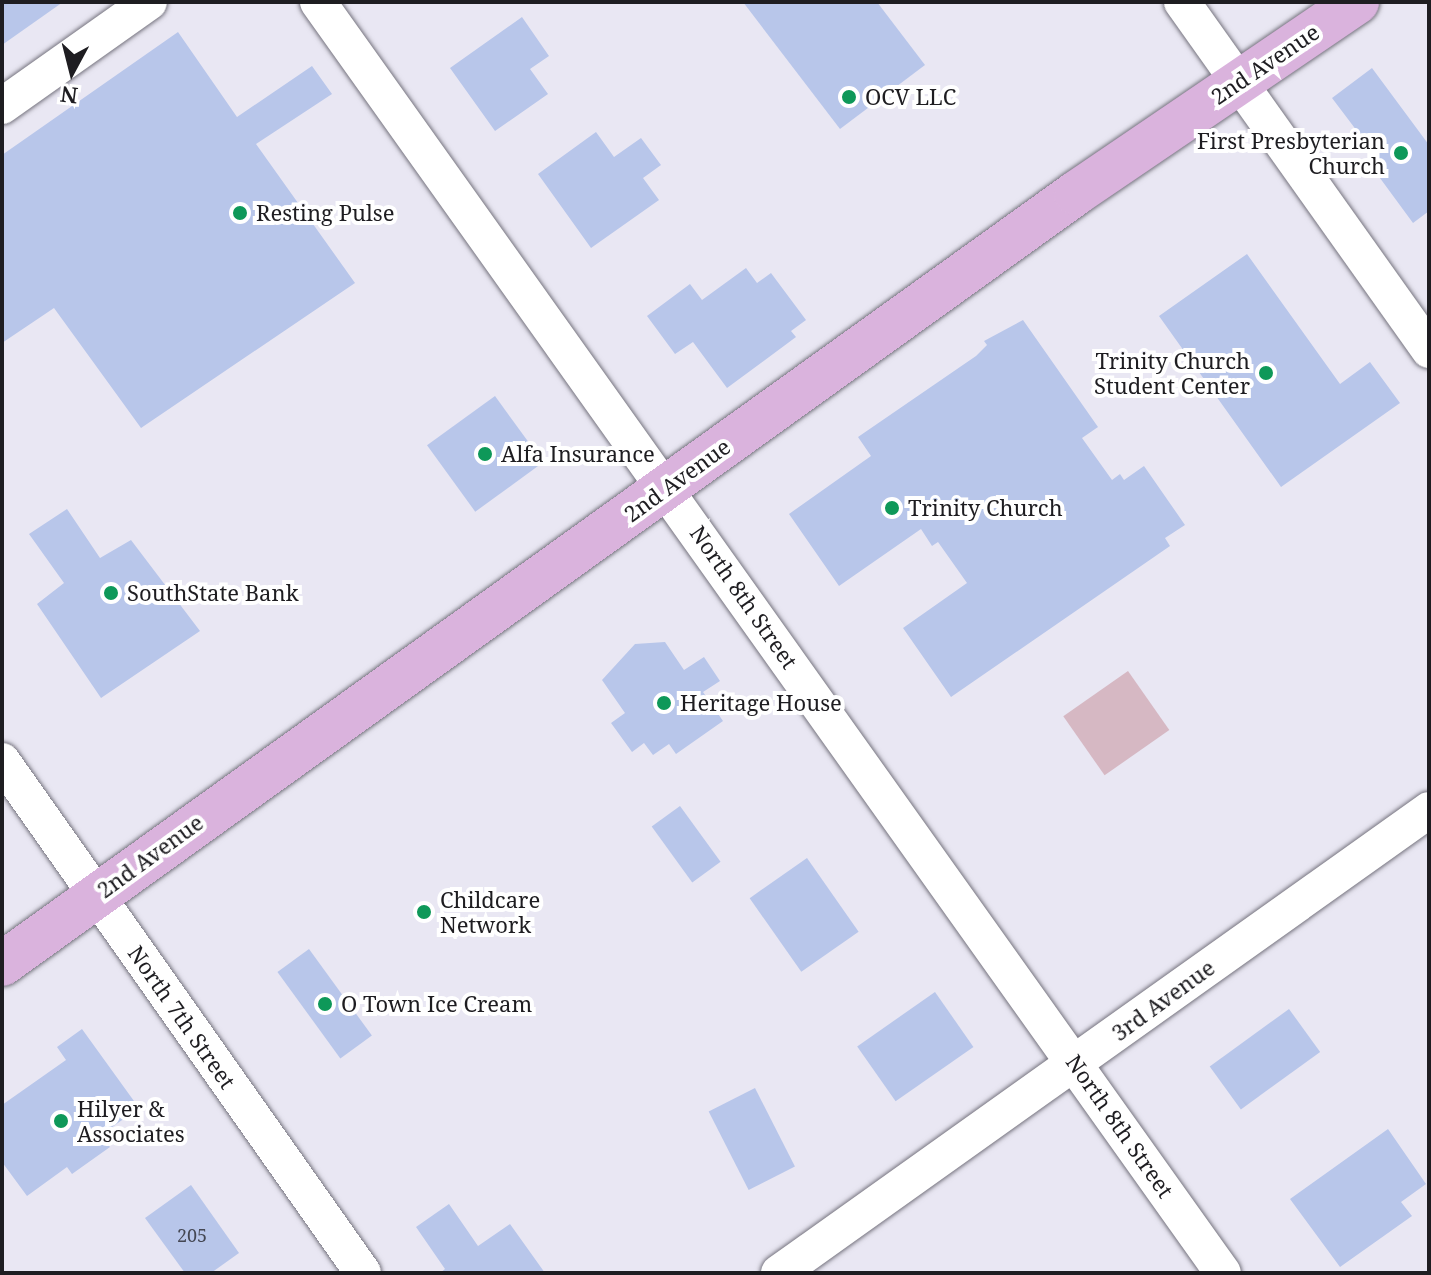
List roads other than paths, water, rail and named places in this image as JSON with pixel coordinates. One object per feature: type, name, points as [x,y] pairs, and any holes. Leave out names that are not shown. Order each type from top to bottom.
[{"type":"main road","name":"2nd Avenue","points":[[2,964],[1239,81],[1357,2]]},
{"type":"street","points":[[2,106],[149,2]]},
{"type":"street","name":"North 8th Street","points":[[318,2],[1223,1273]]},
{"type":"street","points":[[1182,2],[1429,350]]},
{"type":"street","name":"North 7th Street","points":[[2,761],[363,1273]]},
{"type":"street","name":"3rd Avenue","points":[[779,1273],[1429,810]]},
{"type":"place","name":"OCV LLC","points":[[849,97]]},
{"type":"place","name":"First Presbyterian Church","points":[[1401,153]]},
{"type":"place","name":"Resting Pulse","points":[[240,213]]},
{"type":"place","name":"Trinity Church Student Center","points":[[1266,373]]},
{"type":"place","name":"Alfa Insurance","points":[[485,454]]},
{"type":"place","name":"Trinity Church","points":[[892,508]]},
{"type":"place","name":"SouthState Bank","points":[[111,593]]},
{"type":"place","name":"Heritage House","points":[[664,703]]},
{"type":"place","name":"Childcare Network","points":[[424,912]]},
{"type":"place","name":"O Town Ice Cream","points":[[325,1004]]},
{"type":"place","name":"Hilyer & Associates","points":[[61,1121]]}]
